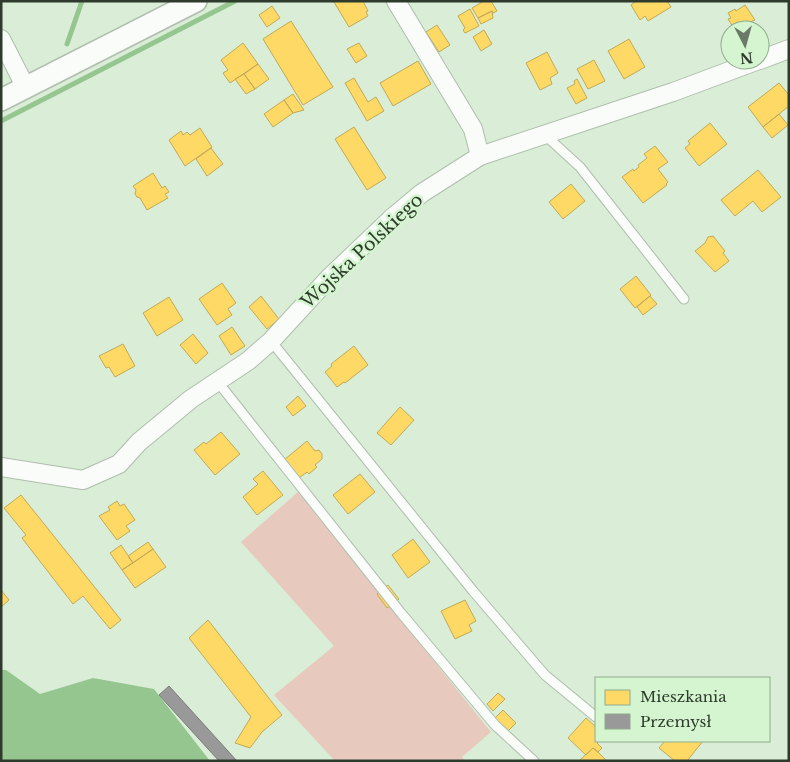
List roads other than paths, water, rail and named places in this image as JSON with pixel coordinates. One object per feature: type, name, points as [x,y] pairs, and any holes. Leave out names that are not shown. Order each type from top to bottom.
[{"type":"street","points":[[1,100],[196,1]]},
{"type":"street","points":[[396,1],[473,129],[480,156]]},
{"type":"street","points":[[1,40],[26,88]]},
{"type":"street","name":"Wojska Polskiego","points":[[770,56],[789,49]]},
{"type":"street","name":"Wojska Polskiego","points":[[1,467],[83,480],[94,477],[119,464],[139,442],[192,399],[248,361],[271,341],[328,279],[392,218],[422,193],[480,156],[673,92],[733,70]]},
{"type":"lane","points":[[545,135],[580,167],[684,299]]},
{"type":"lane","points":[[271,341],[473,591],[545,675],[595,716]]},
{"type":"lane","points":[[217,381],[401,613],[495,725],[534,761]]},
{"type":"waterway","points":[[67,44],[82,1]]},
{"type":"waterway","points":[[1,121],[235,1]]}]
